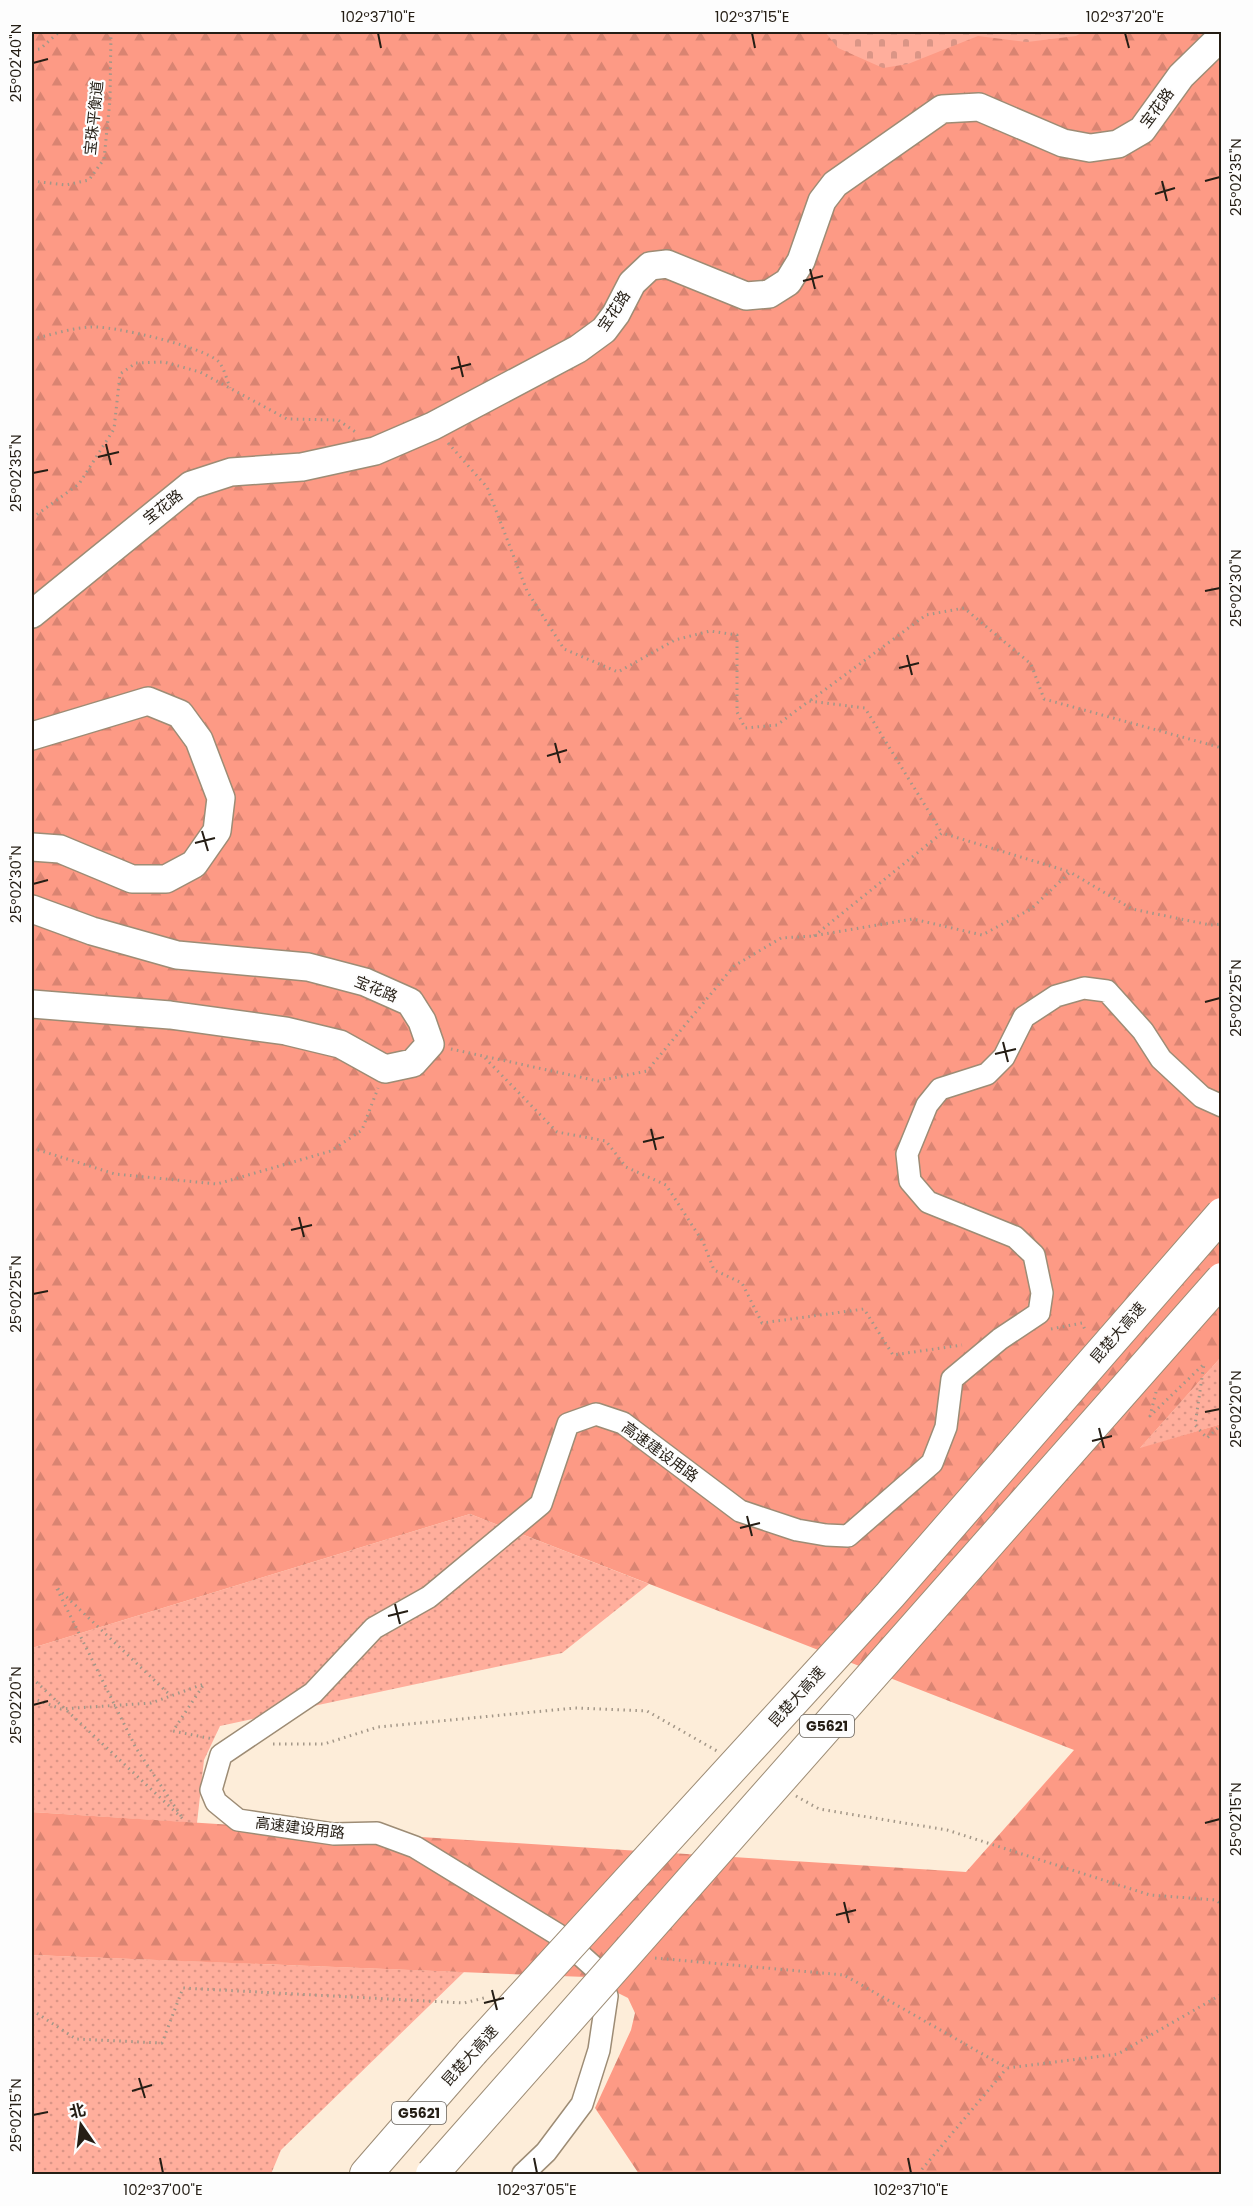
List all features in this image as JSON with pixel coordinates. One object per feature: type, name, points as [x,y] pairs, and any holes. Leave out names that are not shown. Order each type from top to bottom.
[{"type":"highway","name":"昆楚大高速","points":[[366,2175],[472,2052],[890,1595],[1221,1214]]},
{"type":"highway","name":"G5621","points":[[432,2175],[1221,1279]]},
{"type":"main road","name":"宝花路","points":[[32,614],[191,485],[231,472],[302,467],[375,451],[433,426],[578,349],[604,330],[632,283],[650,266],[667,264],[746,296],[769,294],[788,282],[801,261],[822,201],[835,184],[942,109],[979,107],[1063,143],[1090,148],[1118,144],[1142,130],[1181,75],[1221,36]]},
{"type":"main road","points":[[32,736],[148,701],[180,714],[200,740],[221,798],[217,831],[194,864],[166,879],[132,879],[60,849],[32,847]]},
{"type":"main road","name":"宝花路","points":[[32,909],[92,931],[177,955],[308,967],[365,982],[410,1002],[422,1021],[430,1044]]},
{"type":"main road","points":[[32,1004],[170,1015],[286,1031],[340,1044],[385,1069],[413,1063],[430,1044]]},
{"type":"lane","name":"高速建设用路","points":[[523,2175],[546,2152],[582,2104],[599,2050],[607,1996],[596,1969],[557,1934],[415,1847],[377,1833],[334,1834],[238,1820],[216,1802],[211,1790],[221,1755],[313,1693],[374,1628],[429,1597],[541,1504],[568,1424],[596,1414],[623,1423],[740,1511],[797,1530],[826,1535],[848,1536],[932,1463],[946,1427],[952,1379],[1039,1312],[1042,1293],[1034,1255],[1015,1237],[928,1202],[910,1181],[907,1154],[927,1105],[940,1089],[987,1074],[1004,1057],[1024,1017],[1056,996],[1084,988],[1107,991],[1143,1031],[1161,1059],[1202,1096],[1221,1106]]},
{"type":"path","points":[[32,50],[40,50],[59,32]]},
{"type":"path","name":"宝珠平衡道","points":[[32,181],[66,185],[89,180],[104,159],[110,100],[111,32]]},
{"type":"path","points":[[32,339],[92,326],[161,339],[207,354],[219,363],[230,389]]},
{"type":"path","points":[[32,518],[79,484],[114,429],[120,374],[136,363],[164,363],[200,372],[287,419],[338,420],[356,432],[364,453]]},
{"type":"path","points":[[433,426],[487,487],[527,591],[564,649],[618,672],[675,640],[710,631],[737,635],[736,712],[745,728],[777,725],[926,615],[964,608],[1031,664],[1044,699],[1221,748]]},
{"type":"path","points":[[809,701],[864,708],[942,833],[1070,872],[1132,909],[1210,925],[1221,924]]},
{"type":"path","points":[[813,936],[942,833]]},
{"type":"path","points":[[430,1044],[485,1058],[598,1081],[647,1071],[734,966],[781,938],[813,936],[914,920],[982,935],[1031,909],[1070,872]]},
{"type":"path","points":[[485,1058],[557,1132],[606,1141],[626,1167],[666,1185],[703,1242],[714,1270],[742,1283],[762,1323],[864,1309],[893,1355],[1000,1340]]},
{"type":"path","points":[[32,1148],[115,1174],[217,1184],[331,1150],[355,1135],[362,1130],[385,1069]]},
{"type":"path","points":[[1047,1330],[1082,1323],[1086,1333]]},
{"type":"path","points":[[1158,1383],[1150,1416],[1204,1364],[1195,1425],[1208,1438],[1221,1425]]},
{"type":"path","points":[[32,1678],[183,1819],[136,1748],[56,1587],[171,1696]]},
{"type":"path","points":[[32,1698],[64,1708],[151,1703],[204,1684],[173,1731],[237,1744],[324,1744],[378,1727],[575,1708],[647,1711],[718,1751]]},
{"type":"path","points":[[789,1792],[819,1809],[947,1830],[1150,1895],[1216,1900],[1221,1905]]},
{"type":"path","points":[[918,2175],[1007,2068]]},
{"type":"green space","points":[[32,32],[1221,32],[1221,1357],[1140,1448],[1221,1424],[1221,2174],[639,2174],[595,2108],[631,2030],[635,2013],[628,1998],[586,1977],[32,1955],[32,1812],[966,1872],[1074,1750],[470,1514],[32,1648]]},
{"type":"green space","points":[[825,32],[1083,32],[1076,36],[1027,42],[978,36],[908,64],[883,68],[838,48]]},
{"type":"green space","points":[[1221,1357],[1221,1424],[1139,1449]]},
{"type":"green space","points":[[470,1514],[649,1584],[562,1653],[220,1726],[204,1760],[197,1823],[32,1812],[32,1648]]},
{"type":"green space","points":[[32,1955],[464,1972],[281,2150],[271,2174],[32,2174]]}]
